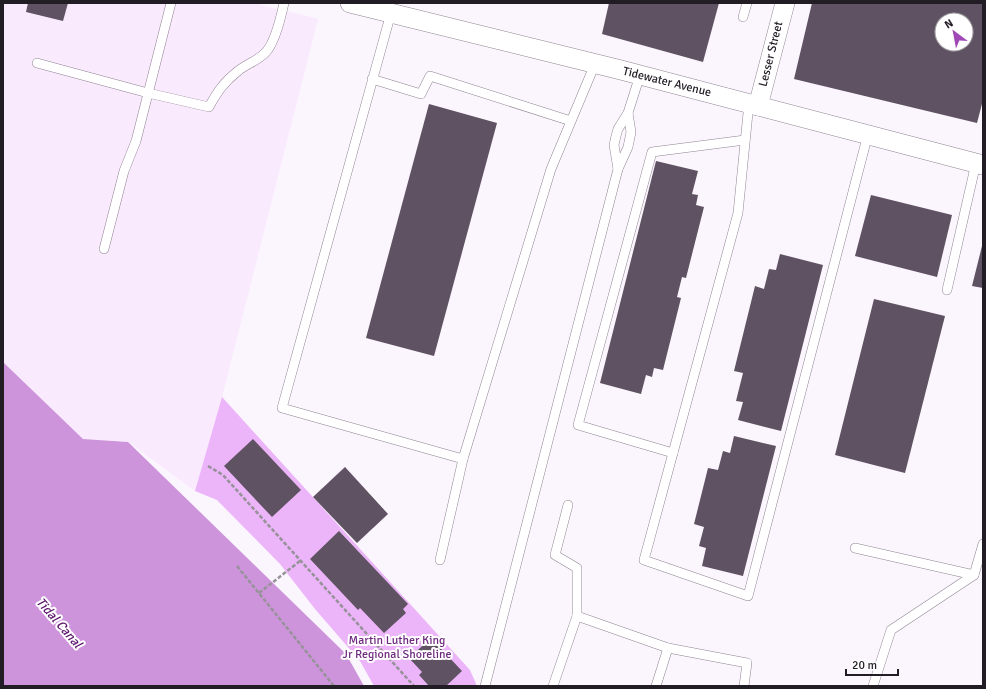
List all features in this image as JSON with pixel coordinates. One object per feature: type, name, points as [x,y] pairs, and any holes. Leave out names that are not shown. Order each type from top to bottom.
[{"type":"street","name":"Tidewater Avenue","points":[[350,3],[754,104],[980,164]]},
{"type":"street","name":"Lesser Street","points":[[754,104],[784,3]]},
{"type":"lane","points":[[104,248],[124,171],[136,141],[171,3]]},
{"type":"lane","points":[[37,63],[148,93],[209,107],[218,89],[238,71],[266,52],[272,43],[284,3]]},
{"type":"lane","points":[[743,17],[747,3]]},
{"type":"lane","points":[[390,13],[282,408],[463,459]]},
{"type":"lane","points":[[440,560],[463,459],[551,169],[595,64]]},
{"type":"lane","points":[[618,169],[614,145],[618,129],[628,113],[640,75]]},
{"type":"lane","points":[[372,79],[421,94],[430,76],[571,121]]},
{"type":"lane","points":[[754,104],[745,140],[738,213],[644,560],[748,596],[868,134]]},
{"type":"lane","points":[[486,686],[618,169],[628,147],[631,132],[628,113]]},
{"type":"lane","points":[[673,453],[578,425],[652,152],[745,140]]},
{"type":"lane","points":[[947,290],[980,164]]},
{"type":"lane","points":[[553,686],[577,616],[577,568],[555,554],[568,505]]},
{"type":"lane","points":[[873,686],[891,630],[974,575],[980,564],[983,544]]},
{"type":"lane","points":[[855,548],[974,575]]},
{"type":"lane","points":[[577,616],[668,648],[747,663],[744,686]]},
{"type":"lane","points":[[656,686],[668,648]]},
{"type":"path","points":[[208,466],[223,475],[414,686]]},
{"type":"path","points":[[259,593],[300,561]]},
{"type":"path","points":[[237,566],[334,686]]},
{"type":"shaded area","points":[[3,3],[254,3],[318,19],[222,397],[195,491],[128,442],[83,439],[3,362]]},
{"type":"green space","name":"Martin Luther King Jr Regional Shoreline","points":[[222,397],[470,670],[477,686],[374,686],[360,661],[315,609],[280,564],[217,500],[195,491]]},
{"type":"water","name":"Tidal Canal","points":[[3,362],[83,439],[128,442],[346,654],[364,686],[3,686]]},
{"type":"building","points":[[28,3],[68,3],[63,21],[26,12]]},
{"type":"building","points":[[609,3],[719,3],[703,62],[602,34]]},
{"type":"building","points":[[812,3],[983,3],[983,100],[977,123],[794,79]]},
{"type":"building","points":[[429,104],[497,123],[434,356],[366,338]]},
{"type":"building","points":[[656,161],[698,171],[692,194],[698,195],[696,205],[704,207],[686,278],[682,277],[677,297],[681,298],[663,370],[654,368],[652,377],[646,375],[641,394],[600,383]]},
{"type":"building","points":[[871,195],[952,215],[937,277],[855,256]]},
{"type":"building","points":[[983,246],[983,288],[972,286]]},
{"type":"building","points":[[780,254],[823,265],[781,431],[738,420],[743,402],[736,401],[743,373],[734,371],[755,286],[764,289],[769,269],[776,270]]},
{"type":"building","points":[[874,299],[945,316],[905,473],[835,455]]},
{"type":"building","points":[[734,436],[776,446],[743,576],[702,566],[706,548],[699,546],[704,527],[694,524],[708,468],[718,470],[723,451],[730,453]]},
{"type":"building","points":[[253,439],[301,490],[272,517],[224,466]]},
{"type":"building","points":[[345,467],[388,514],[357,543],[313,497]]},
{"type":"building","points":[[339,531],[408,604],[403,609],[406,613],[384,633],[360,608],[358,610],[310,559]]},
{"type":"building","points":[[431,638],[462,671],[446,686],[429,686],[419,675],[422,672],[409,658]]}]
